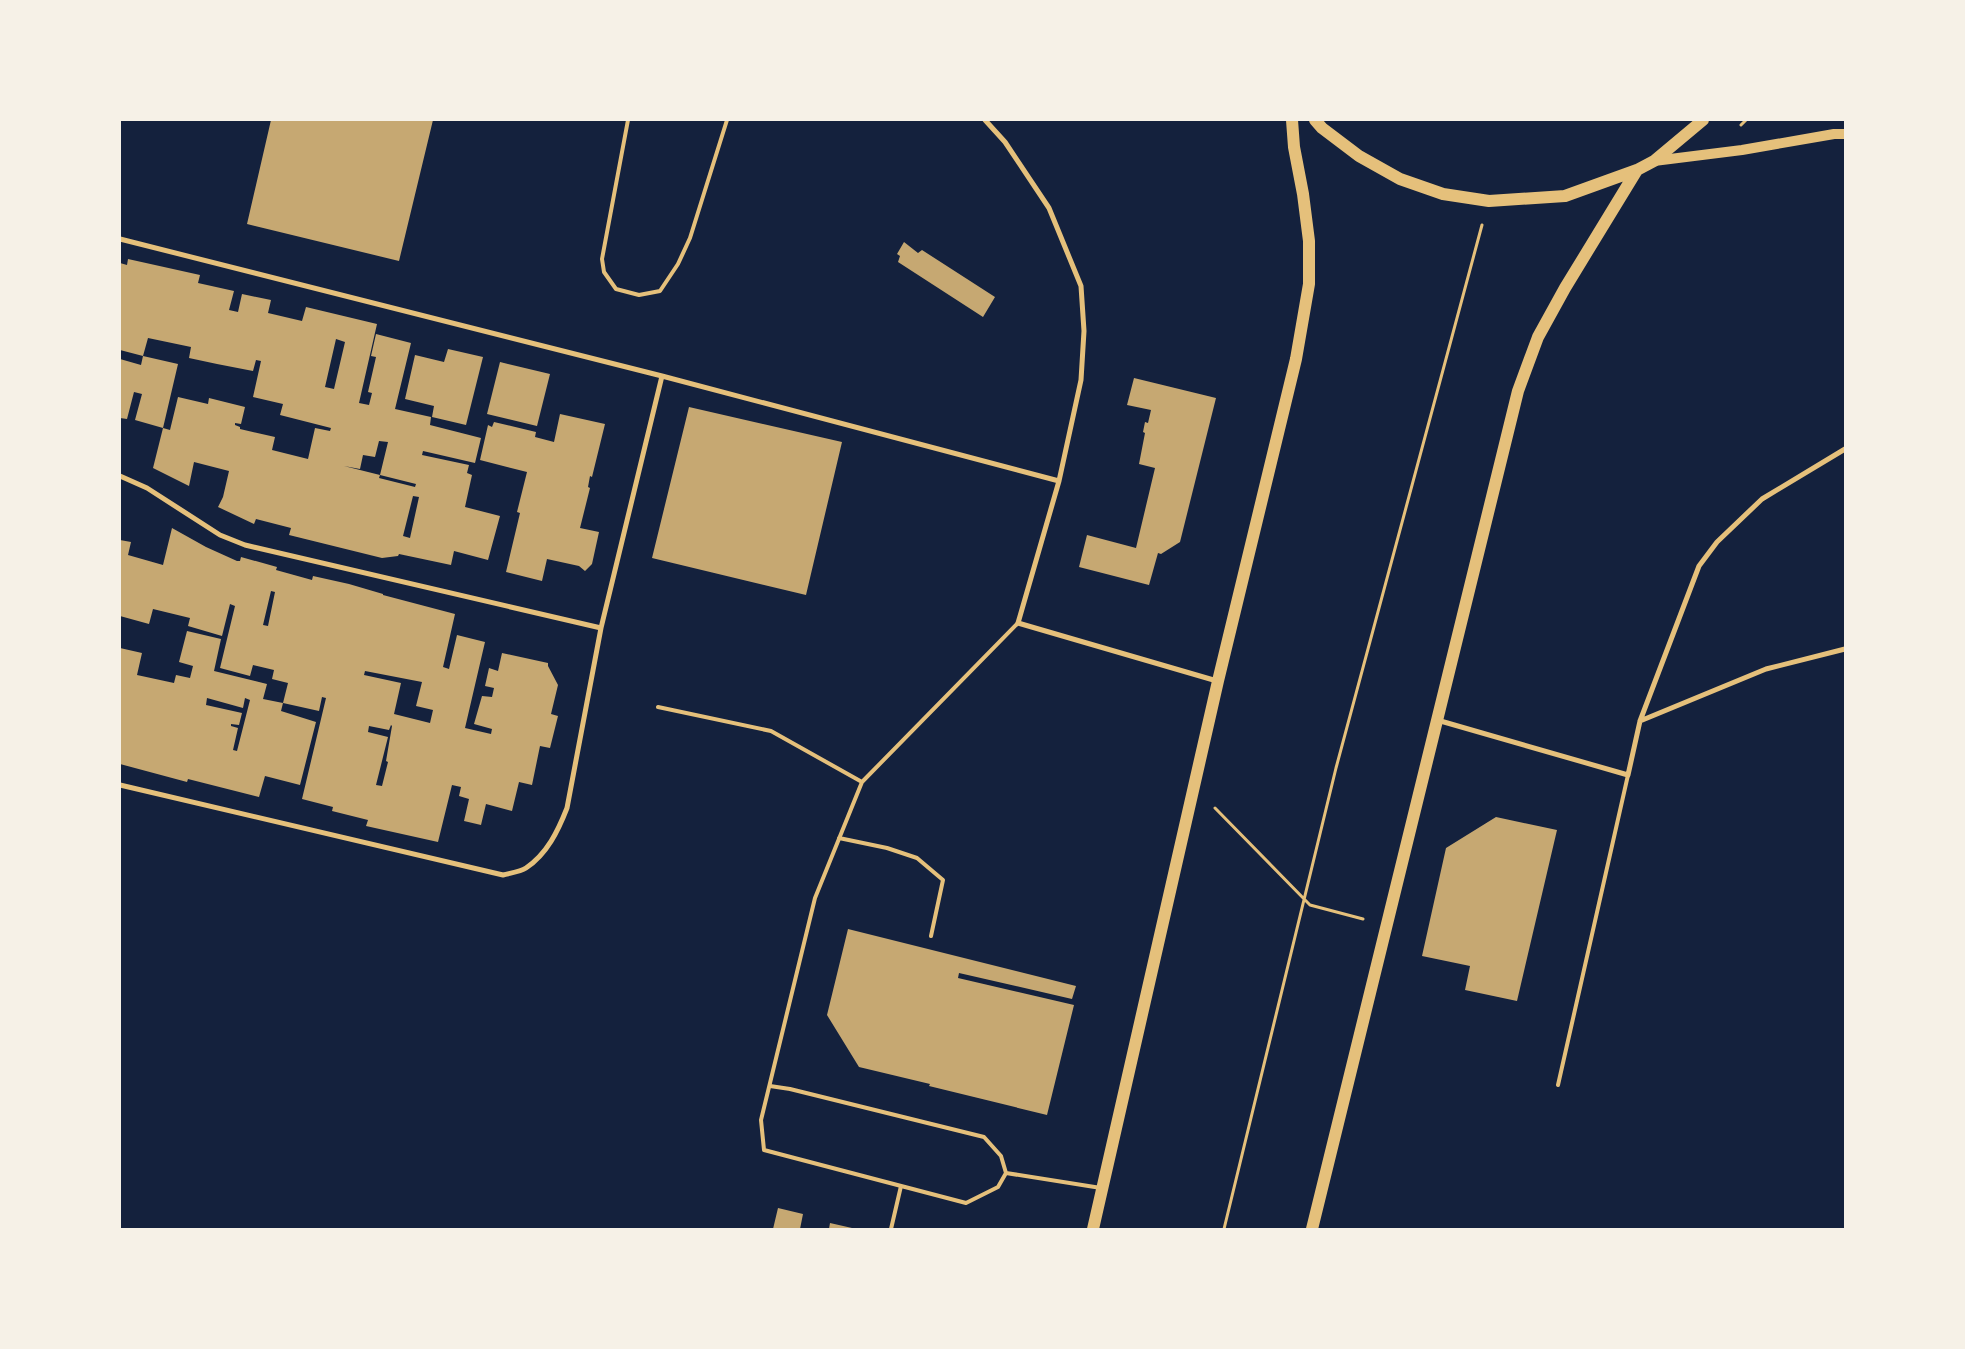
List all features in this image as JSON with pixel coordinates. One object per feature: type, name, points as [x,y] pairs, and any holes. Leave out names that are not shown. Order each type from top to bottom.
[{"type":"main road","points":[[1093,1229],[1218,682],[1296,359],[1309,284],[1309,241],[1294,147],[1292,120]]},
{"type":"main road","points":[[1315,120],[1322,128],[1359,156],[1400,178],[1443,194],[1489,201],[1565,196],[1637,170],[1654,161],[1703,120]]},
{"type":"main road","points":[[1654,161],[1742,150],[1834,134],[1845,134]]},
{"type":"main road","points":[[1312,1229],[1436,720],[1522,382],[1538,337],[1565,288],[1637,170]]},
{"type":"street","points":[[985,120],[1004,142],[1049,208],[1081,286],[1084,331],[1080,380],[1059,481],[1018,623],[1218,682]]},
{"type":"street","points":[[120,239],[662,376],[1059,481]]},
{"type":"street","points":[[120,785],[503,875],[526,868],[544,851],[556,834],[567,808],[601,628],[662,376]]},
{"type":"street","points":[[1436,720],[1628,775],[1640,722],[1699,566],[1711,550],[1762,499],[1845,449]]},
{"type":"street","points":[[120,476],[147,488],[220,535],[245,545],[601,628]]},
{"type":"street","points":[[1640,722],[1766,669],[1845,649]]},
{"type":"lane","points":[[628,120],[602,259],[604,272],[616,288],[639,296],[660,290],[678,264],[690,238],[727,120]]},
{"type":"lane","points":[[770,1086],[790,1089],[984,1137],[1001,1156],[1006,1173],[998,1187],[966,1203],[764,1150],[761,1120],[815,898],[862,782],[1018,623]]},
{"type":"lane","points":[[658,707],[771,731],[862,782]]},
{"type":"lane","points":[[1558,1085],[1628,775]]},
{"type":"lane","points":[[840,838],[887,848],[917,858],[943,880],[931,936]]},
{"type":"lane","points":[[1006,1173],[1103,1188]]},
{"type":"lane","points":[[891,1229],[901,1186]]},
{"type":"path","points":[[1224,1229],[1336,768],[1489,201]]},
{"type":"path","points":[[1193,790],[1209,801],[1303,899],[1315,908],[1386,924]]},
{"type":"building","points":[[271,120],[433,120],[399,261],[247,224]]},
{"type":"building","points":[[904,242],[918,253],[922,250],[995,297],[983,317],[898,262],[900,256],[897,254]]},
{"type":"building","points":[[128,259],[200,275],[198,283],[234,291],[229,310],[238,312],[242,294],[271,300],[268,313],[302,321],[306,307],[377,324],[359,403],[369,405],[372,393],[368,392],[376,357],[371,356],[376,334],[411,343],[395,409],[431,417],[430,425],[481,438],[475,463],[423,451],[422,455],[469,465],[467,473],[472,475],[465,507],[500,516],[488,560],[454,551],[451,565],[399,554],[398,556],[382,558],[289,535],[291,528],[256,519],[254,524],[218,507],[223,497],[229,471],[194,462],[189,486],[153,468],[163,428],[170,430],[178,397],[208,404],[209,398],[245,407],[241,424],[235,423],[235,425],[240,427],[240,429],[275,437],[272,450],[308,459],[315,428],[330,431],[331,428],[280,415],[283,404],[253,397],[261,361],[256,360],[253,371],[217,364],[189,358],[191,347],[148,338],[143,356],[120,350],[120,263],[127,265]],"holes":[[[336,339],[345,342],[334,389],[325,387]],[[379,441],[388,442],[380,475],[344,466],[360,469],[363,455],[375,457]],[[380,475],[416,484],[415,487],[379,478]],[[413,496],[419,497],[410,538],[403,536]]]},
{"type":"building","points":[[448,349],[483,357],[466,425],[432,417],[434,406],[405,399],[415,355],[444,362]]},
{"type":"building","points":[[143,356],[178,364],[163,428],[135,420],[142,394],[134,392],[127,419],[120,418],[120,359],[141,365]]},
{"type":"building","points":[[500,362],[550,374],[537,426],[487,414]]},
{"type":"building","points":[[1134,378],[1216,398],[1180,542],[1161,554],[1158,553],[1149,585],[1079,567],[1087,535],[1136,548],[1155,468],[1139,464],[1145,433],[1143,432],[1145,422],[1148,423],[1151,410],[1127,405]]},
{"type":"building","points":[[689,407],[842,442],[806,595],[652,558]]},
{"type":"building","points":[[560,414],[605,424],[592,477],[590,476],[588,487],[590,488],[580,528],[599,532],[592,564],[585,571],[579,566],[547,559],[542,581],[506,572],[520,513],[517,512],[527,472],[480,460],[488,425],[492,427],[494,422],[536,432],[535,437],[554,442]]},
{"type":"building","points":[[172,528],[206,547],[237,561],[240,561],[241,557],[277,567],[276,570],[312,580],[313,576],[349,584],[455,614],[443,667],[449,669],[457,635],[485,642],[465,728],[491,734],[492,729],[474,724],[482,696],[492,697],[494,688],[485,686],[489,668],[498,671],[502,653],[548,663],[558,685],[551,714],[558,716],[550,748],[540,746],[532,785],[519,782],[512,811],[486,804],[481,825],[464,821],[469,799],[459,796],[461,787],[452,785],[438,842],[366,826],[368,820],[332,811],[333,807],[302,799],[326,698],[322,697],[319,711],[283,703],[288,683],[272,679],[274,670],[253,665],[250,676],[220,668],[235,606],[230,604],[222,636],[188,626],[190,618],[153,609],[149,624],[120,616],[120,540],[131,542],[128,555],[163,565]],"holes":[[[271,591],[275,592],[268,626],[263,625]],[[365,671],[422,682],[416,706],[433,710],[430,723],[394,714],[401,683],[364,675]],[[391,725],[386,761],[388,762],[382,786],[376,785],[388,737],[368,732],[369,726],[389,730]]]},
{"type":"building","points":[[187,631],[221,639],[214,671],[267,684],[263,699],[283,703],[281,711],[316,722],[300,785],[265,776],[259,797],[188,779],[187,782],[120,764],[120,648],[142,653],[137,675],[174,683],[176,675],[190,678],[193,666],[179,662]],"holes":[[[207,698],[243,708],[245,698],[250,700],[237,751],[233,750],[238,728],[231,726],[231,724],[239,725],[242,713],[206,705]]]},
{"type":"building","points":[[1496,817],[1557,830],[1517,1001],[1465,990],[1470,966],[1422,956],[1446,848]]},
{"type":"building","points":[[848,929],[1076,986],[1072,999],[959,973],[958,978],[1074,1005],[1047,1115],[859,1067],[827,1015]]},
{"type":"building","points":[[778,1208],[803,1214],[800,1229],[773,1229]]},
{"type":"building","points":[[830,1223],[852,1228],[852,1229],[829,1229]]}]
